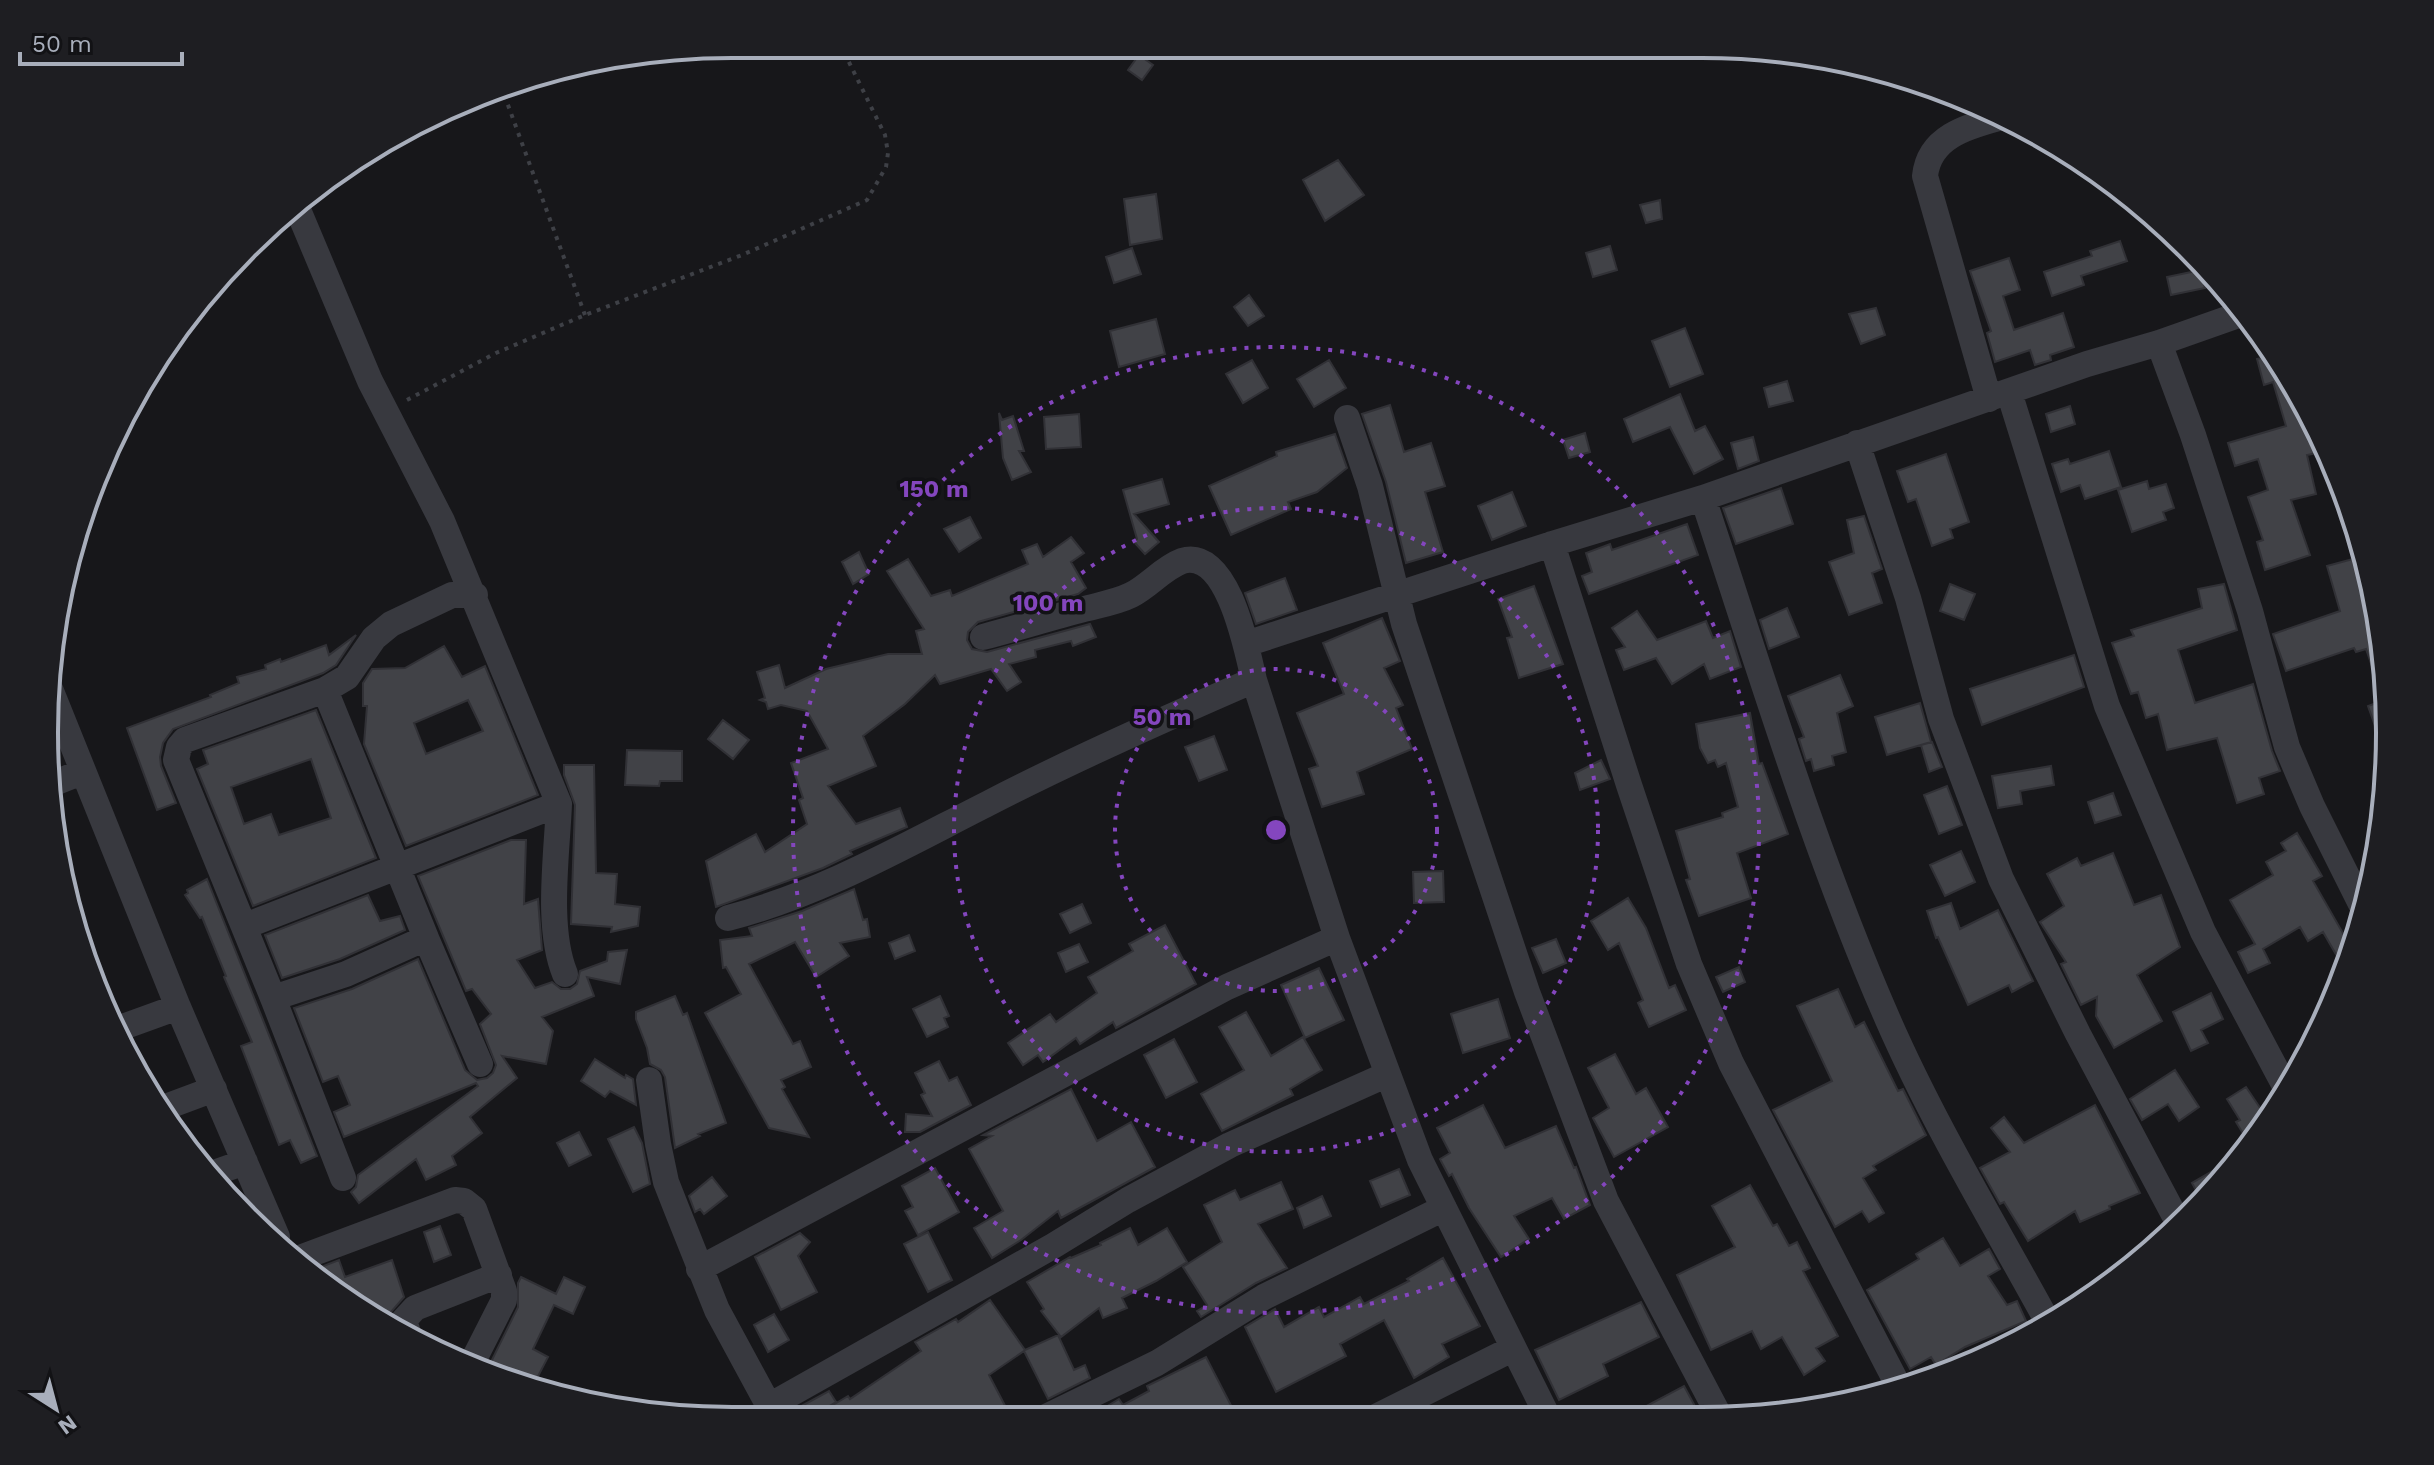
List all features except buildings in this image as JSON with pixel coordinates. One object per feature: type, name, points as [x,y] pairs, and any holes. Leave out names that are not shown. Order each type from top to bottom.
[{"type":"street","points":[[1987,122],[1957,131],[1944,141],[1926,160],[1925,176],[2107,706],[2203,932],[2281,1078]]},
{"type":"street","points":[[300,215],[356,349],[442,521],[475,595],[513,697],[559,804],[554,918],[558,958],[565,974]]},
{"type":"street","points":[[1246,644],[1703,498],[2087,364],[2233,317]]},
{"type":"street","points":[[2159,343],[2193,435],[2245,597],[2287,747],[2312,806],[2356,894]]},
{"type":"street","points":[[1347,418],[1370,486],[1396,596],[1527,992],[1606,1201],[1715,1407]]},
{"type":"street","points":[[1857,443],[1908,598],[1941,719],[2001,879],[2078,1034],[2173,1213]]},
{"type":"street","points":[[1703,498],[1811,825],[1888,1020],[1931,1111],[2043,1314]]},
{"type":"street","points":[[1552,544],[1689,964],[1731,1063],[1894,1378]]},
{"type":"street","points":[[983,637],[1131,595],[1173,565],[1196,559],[1212,568],[1230,597],[1337,938],[1386,1075],[1420,1160],[1543,1407]]},
{"type":"street","points":[[343,1178],[245,926],[176,760],[179,747],[185,740],[325,690],[347,677],[374,638],[391,624],[452,595],[475,595]]},
{"type":"street","points":[[728,918],[768,908],[849,875],[1118,738],[1254,680]]},
{"type":"street","points":[[325,690],[480,1064]]},
{"type":"street","points":[[58,713],[178,1007],[271,1224]]},
{"type":"street","points":[[59,781],[82,772]]},
{"type":"street","points":[[245,926],[559,804]]},
{"type":"street","points":[[273,998],[346,974],[426,938]]},
{"type":"street","points":[[699,1269],[1227,987],[1337,938]]},
{"type":"street","points":[[126,1026],[178,1007]]},
{"type":"street","points":[[783,1407],[1128,1200],[1218,1151],[1386,1075]]},
{"type":"street","points":[[649,1080],[666,1182],[717,1310],[770,1407]]},
{"type":"street","points":[[171,1105],[214,1089]]},
{"type":"street","points":[[220,1171],[245,1162]]},
{"type":"street","points":[[307,1255],[455,1200],[464,1201],[474,1209],[504,1291],[504,1300],[475,1356]]},
{"type":"street","points":[[1067,1407],[1157,1363],[1264,1297],[1444,1208]]},
{"type":"street","points":[[405,1322],[415,1308],[499,1275]]},
{"type":"street","points":[[1396,1407],[1512,1349]]},
{"type":"path","points":[[387,410],[496,353],[742,255],[867,200],[886,167],[885,135],[847,58]]},
{"type":"path","points":[[505,98],[585,315]]}]
